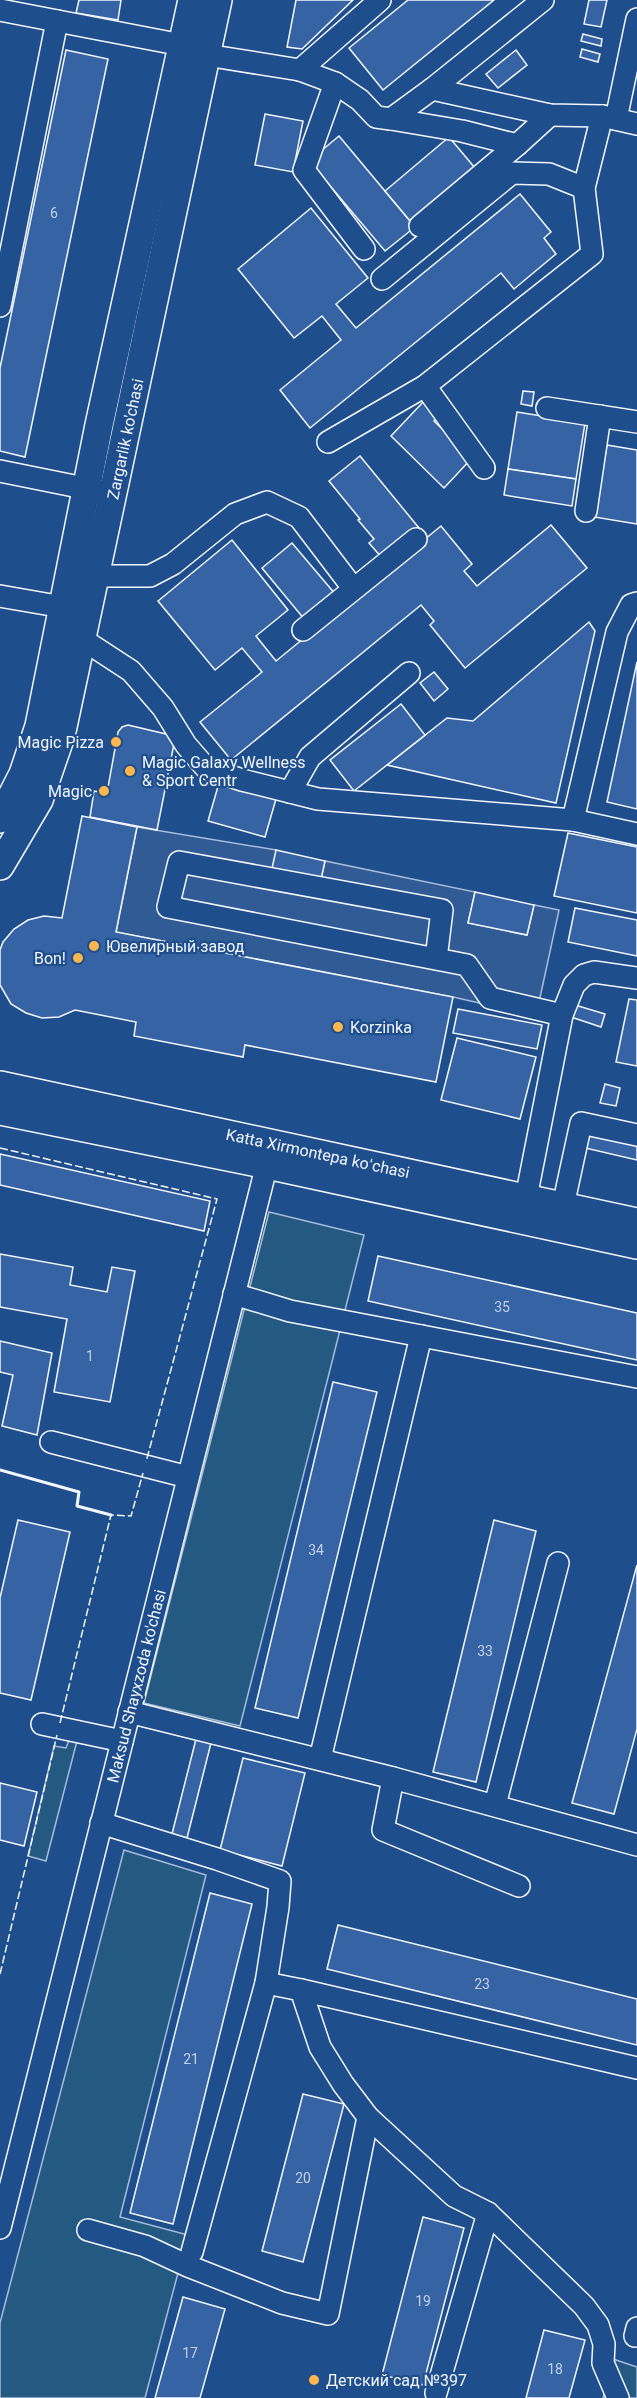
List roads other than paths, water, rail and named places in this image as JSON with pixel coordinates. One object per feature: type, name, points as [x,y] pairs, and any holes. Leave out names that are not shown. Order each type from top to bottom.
[{"type":"main road","name":"Zargarlik ko'chasi","points":[[0,866],[27,823],[47,779],[61,736],[113,494],[194,50],[192,0]]},
{"type":"main road","name":"Zargarlik ko'chasi","points":[[0,819],[23,774],[39,726],[86,488],[194,50],[218,0]]},
{"type":"main road","name":"Katta Xirmontepa koʻchasi","points":[[0,1085],[637,1245]]},
{"type":"main road","name":"Katta Xirmontepa koʻchasi","points":[[0,1112],[270,1154],[526,1198],[637,1222]]},
{"type":"street","points":[[300,70],[380,0]]},
{"type":"street","points":[[391,119],[543,0]]},
{"type":"street","points":[[0,10],[300,70],[334,83],[360,100],[376,117],[462,131],[517,145]]},
{"type":"street","points":[[327,442],[425,387],[592,254],[584,188],[618,120],[637,19]]},
{"type":"street","points":[[0,306],[57,21]]},
{"type":"street","points":[[334,83],[304,170],[364,249]]},
{"type":"street","points":[[432,89],[550,115],[618,120]]},
{"type":"street","points":[[420,226],[550,115]]},
{"type":"street","points":[[382,279],[512,173],[549,174],[584,188]]},
{"type":"street","points":[[425,387],[484,468]]},
{"type":"street","points":[[547,408],[637,422]]},
{"type":"street","points":[[586,511],[600,416]]},
{"type":"street","points":[[0,471],[113,494]]},
{"type":"street","points":[[95,576],[150,576],[172,564],[235,514],[267,502],[299,516],[353,588]]},
{"type":"street","points":[[303,630],[416,539]]},
{"type":"street","points":[[0,596],[63,607]]},
{"type":"street","points":[[573,820],[617,632],[631,605],[637,603]]},
{"type":"street","points":[[82,639],[131,671],[163,708],[186,745],[206,768],[242,780],[318,799],[573,820],[637,834]]},
{"type":"street","points":[[290,792],[310,757],[410,673]]},
{"type":"street","points":[[436,959],[442,910],[179,862],[168,907],[436,959],[467,964],[490,998],[562,1015]]},
{"type":"street","points":[[526,1198],[562,1015],[574,985],[584,975],[594,972],[637,978]]},
{"type":"street","points":[[563,1206],[581,1123],[637,1135]]},
{"type":"street","name":"Maksud Shayxzoda ko'chasi","points":[[0,2228],[6,2182],[101,1823],[270,1154]]},
{"type":"street","points":[[234,1294],[290,1311],[637,1377]]},
{"type":"street","points":[[320,1759],[421,1336]]},
{"type":"street","points":[[51,1442],[188,1478]]},
{"type":"street","points":[[495,1805],[558,1563]]},
{"type":"street","points":[[129,1712],[393,1778],[637,1845]]},
{"type":"street","points":[[42,1724],[122,1741]]},
{"type":"street","points":[[393,1778],[383,1830],[519,1886]]},
{"type":"street","points":[[101,1823],[280,1881],[266,1983],[192,2252]]},
{"type":"street","points":[[266,1983],[637,2068]]},
{"type":"street","points":[[301,1990],[320,2047],[343,2084],[368,2117],[454,2196],[488,2213],[584,2306],[598,2325],[604,2344],[603,2363],[618,2398]]},
{"type":"street","points":[[88,2230],[145,2246],[188,2266],[282,2303],[328,2314],[368,2117]]},
{"type":"street","points":[[436,2393],[488,2213]]},
{"type":"place","name":"Magic Pizza","points":[[116,742]]},
{"type":"place","name":"Magic Galaxy Wellness & Sport Centr","points":[[130,771]]},
{"type":"place","name":"Magic","points":[[104,791]]},
{"type":"place","name":"Ювелирный завод","points":[[94,946]]},
{"type":"place","name":"Bon!","points":[[78,958]]},
{"type":"place","name":"Korzinka","points":[[338,1027]]},
{"type":"place","name":"Детский сад №397","points":[[314,2380]]}]
